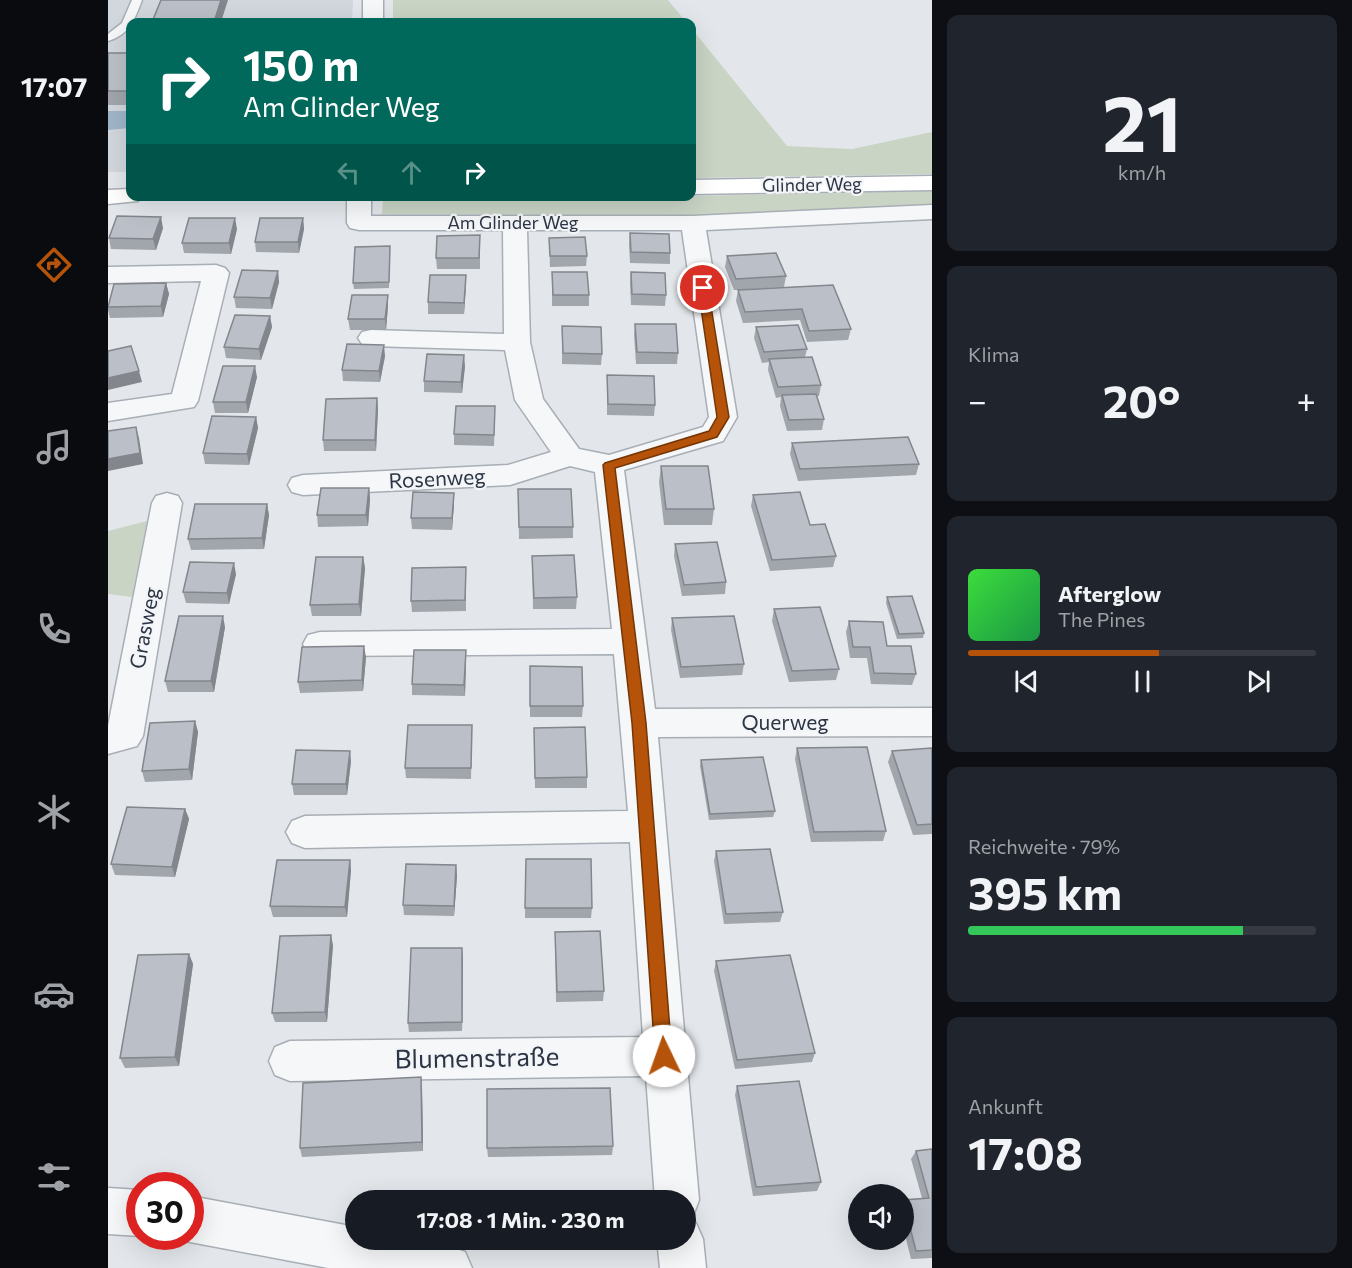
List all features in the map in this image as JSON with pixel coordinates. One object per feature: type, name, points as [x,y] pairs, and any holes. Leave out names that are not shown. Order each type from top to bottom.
[{"type":"street","points":[[373,18],[374,0]]},
{"type":"street","name":"Glinder Weg","points":[[696,187],[932,183]]},
{"type":"street","points":[[108,197],[126,196]]},
{"type":"street","name":"Am Glinder Weg","points":[[359,201],[359,223],[693,223],[932,212]]},
{"type":"street","points":[[515,223],[517,342],[529,400],[569,456],[609,465],[713,434],[723,417],[693,223]]},
{"type":"street","points":[[108,275],[216,273],[184,401],[108,412]]},
{"type":"street","points":[[370,338],[517,342]]},
{"type":"street","name":"Rosenweg","points":[[303,485],[510,475],[569,456]]},
{"type":"street","points":[[609,465],[639,723],[675,1190]]},
{"type":"street","name":"Grasweg","points":[[108,740],[125,736],[167,503]]},
{"type":"street","points":[[320,644],[630,641]]},
{"type":"street","name":"Querweg","points":[[639,723],[932,722]]},
{"type":"street","points":[[305,832],[647,826]]},
{"type":"street","name":"Blumenstraße","points":[[290,1061],[664,1056]]},
{"type":"street","points":[[108,1211],[126,1212]]},
{"type":"street","points":[[204,1222],[449,1268]]},
{"type":"street","points":[[681,1250],[683,1268]]},
{"type":"lane","points":[[129,18],[137,0]]},
{"type":"lane","points":[[108,38],[126,26]]},
{"type":"shaded area","points":[[108,0],[353,0],[352,18],[126,18],[126,172],[108,172]]},
{"type":"green space","points":[[393,0],[668,0],[683,18],[393,18]]},
{"type":"green space","points":[[696,34],[787,146],[852,149],[932,132],[932,174],[696,178]]},
{"type":"green space","points":[[932,191],[932,209],[693,216],[382,214],[383,201],[696,201],[696,196]]},
{"type":"green space","points":[[147,521],[132,597],[108,594],[108,531]]},
{"type":"water","points":[[108,111],[126,111],[126,128],[108,130]]},
{"type":"building","points":[[161,0],[221,0],[215,18],[154,18]]},
{"type":"building","points":[[108,53],[126,53],[126,91],[108,91]]},
{"type":"building","points":[[117,216],[161,217],[153,239],[109,238]]},
{"type":"building","points":[[189,218],[235,218],[229,243],[182,243]]},
{"type":"building","points":[[260,218],[303,218],[298,242],[255,242]]},
{"type":"building","points":[[630,233],[669,234],[670,253],[631,252]]},
{"type":"building","points":[[480,235],[479,258],[436,258],[437,236]]},
{"type":"building","points":[[585,237],[587,256],[550,256],[549,238]]},
{"type":"building","points":[[390,246],[389,282],[353,283],[355,247]]},
{"type":"building","points":[[776,253],[786,276],[736,279],[727,256]]},
{"type":"building","points":[[242,270],[278,271],[270,298],[234,297]]},
{"type":"building","points":[[552,272],[587,272],[589,295],[553,295]]},
{"type":"building","points":[[631,272],[665,273],[666,295],[632,294]]},
{"type":"building","points":[[430,275],[466,275],[464,303],[428,302]]},
{"type":"building","points":[[166,283],[161,306],[108,307],[114,284]]},
{"type":"building","points":[[833,285],[851,329],[809,331],[802,309],[745,312],[738,290]]},
{"type":"building","points":[[352,295],[388,295],[385,319],[348,319]]},
{"type":"building","points":[[235,315],[270,316],[259,349],[224,347]]},
{"type":"building","points":[[635,324],[676,324],[678,353],[637,352]]},
{"type":"building","points":[[798,325],[807,349],[764,352],[756,327]]},
{"type":"building","points":[[562,326],[601,327],[602,354],[563,353]]},
{"type":"building","points":[[347,344],[384,345],[379,371],[342,370]]},
{"type":"building","points":[[131,346],[139,371],[108,378],[108,351]]},
{"type":"building","points":[[427,354],[464,355],[461,382],[424,381]]},
{"type":"building","points":[[812,357],[821,385],[778,387],[769,359]]},
{"type":"building","points":[[223,366],[255,366],[246,402],[213,402]]},
{"type":"building","points":[[607,375],[654,376],[655,405],[608,404]]},
{"type":"building","points":[[816,394],[824,419],[789,420],[782,395]]},
{"type":"building","points":[[377,398],[375,440],[323,440],[326,399]]},
{"type":"building","points":[[456,406],[495,406],[494,435],[454,434]]},
{"type":"building","points":[[212,416],[256,417],[247,454],[203,453]]},
{"type":"building","points":[[136,427],[140,453],[108,459],[108,431]]},
{"type":"building","points":[[908,437],[919,464],[800,469],[792,443]]},
{"type":"building","points":[[661,466],[708,466],[714,509],[666,509]]},
{"type":"building","points":[[321,488],[369,488],[366,515],[317,515]]},
{"type":"building","points":[[518,489],[571,489],[573,527],[519,527]]},
{"type":"building","points":[[413,492],[454,493],[452,518],[411,518]]},
{"type":"building","points":[[800,492],[810,525],[825,524],[836,556],[772,560],[753,495]]},
{"type":"building","points":[[195,504],[267,504],[262,538],[188,539]]},
{"type":"building","points":[[717,542],[726,582],[684,585],[675,544]]},
{"type":"building","points":[[574,555],[577,597],[534,598],[532,556]]},
{"type":"building","points":[[316,557],[363,557],[359,604],[310,605]]},
{"type":"building","points":[[190,562],[234,563],[227,593],[183,592]]},
{"type":"building","points":[[466,567],[465,600],[411,601],[412,568]]},
{"type":"building","points":[[912,596],[924,633],[899,634],[887,597]]},
{"type":"building","points":[[820,607],[839,669],[792,671],[774,609]]},
{"type":"building","points":[[179,616],[223,616],[211,681],[165,681]]},
{"type":"building","points":[[734,616],[744,664],[681,667],[672,618]]},
{"type":"building","points":[[849,621],[883,622],[887,646],[911,646],[916,674],[874,673],[870,647],[853,647]]},
{"type":"building","points":[[364,646],[362,680],[298,682],[302,647]]},
{"type":"building","points":[[414,650],[466,650],[464,685],[412,684]]},
{"type":"building","points":[[530,666],[582,667],[583,706],[530,706]]},
{"type":"building","points":[[195,721],[189,769],[142,771],[150,723]]},
{"type":"building","points":[[408,725],[472,725],[471,768],[405,768]]},
{"type":"building","points":[[585,727],[587,777],[535,778],[534,728]]},
{"type":"building","points":[[867,747],[886,831],[814,832],[797,748]]},
{"type":"building","points":[[932,748],[932,824],[917,825],[892,751]]},
{"type":"building","points":[[296,750],[350,751],[346,784],[292,784]]},
{"type":"building","points":[[763,757],[775,811],[710,814],[701,760]]},
{"type":"building","points":[[127,807],[185,809],[172,867],[111,864]]},
{"type":"building","points":[[770,849],[783,912],[726,914],[716,851]]},
{"type":"building","points":[[526,859],[591,859],[592,908],[525,908]]},
{"type":"building","points":[[277,860],[350,860],[345,907],[270,906]]},
{"type":"building","points":[[406,864],[456,865],[454,906],[403,905]]},
{"type":"building","points":[[600,931],[604,991],[557,992],[555,932]]},
{"type":"building","points":[[331,935],[325,1012],[272,1013],[280,936]]},
{"type":"building","points":[[411,948],[462,948],[462,1022],[408,1023]]},
{"type":"building","points":[[189,954],[175,1057],[120,1058],[138,955]]},
{"type":"building","points":[[790,955],[815,1053],[737,1060],[716,961]]},
{"type":"building","points":[[421,1077],[422,1142],[300,1148],[303,1083]]},
{"type":"building","points":[[799,1081],[821,1182],[756,1187],[737,1086]]},
{"type":"building","points":[[610,1088],[613,1146],[487,1148],[487,1089]]},
{"type":"building","points":[[932,1149],[932,1250],[916,1251],[914,1243],[914,1199],[929,1198],[916,1151]]},
{"type":"route","points":[[664,1056],[639,723],[609,465],[713,434],[723,417],[703,288]]}]
